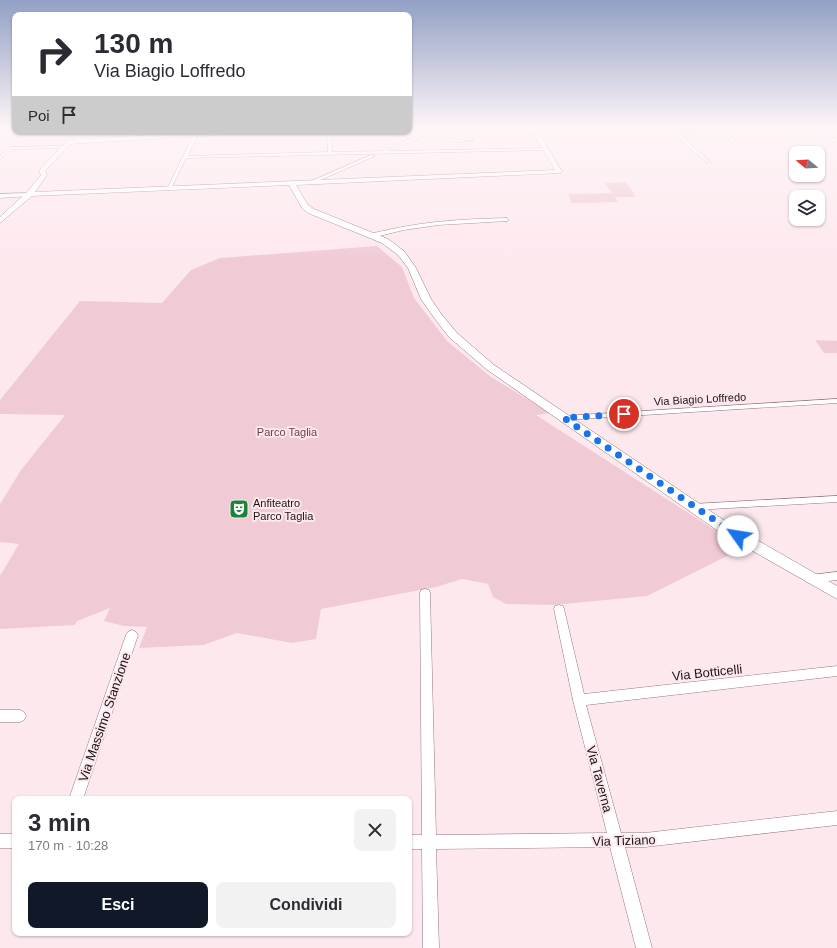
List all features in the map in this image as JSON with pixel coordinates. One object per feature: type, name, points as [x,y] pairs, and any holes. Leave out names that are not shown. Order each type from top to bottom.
[{"type":"street","points":[[0,221],[30,194],[44,175],[42,171]]},
{"type":"street","points":[[169,189],[178,171]]},
{"type":"street","points":[[309,183],[336,171]]},
{"type":"street","points":[[0,196],[559,171]]},
{"type":"street","points":[[292,184],[305,206],[311,211],[385,241],[401,252],[412,268],[426,299],[438,317],[452,335],[490,367],[726,529],[837,594]]},
{"type":"street","points":[[371,236],[398,228],[506,220]]},
{"type":"street","name":"Via Biagio Loffredo","points":[[564,418],[837,401]]},
{"type":"street","points":[[694,507],[837,498]]},
{"type":"street","points":[[810,579],[837,576]]},
{"type":"street","points":[[425,593],[431,948]]},
{"type":"street","name":"Via Taverna","points":[[559,609],[579,700],[644,948]]},
{"type":"street","name":"Via Massimo Stanzione","points":[[77,796],[132,635]]},
{"type":"street","name":"Via Botticelli","points":[[579,700],[837,671]]},
{"type":"street","points":[[0,716],[20,716]]},
{"type":"street","name":"Via Tiziano","points":[[412,842],[645,840],[837,818]]},
{"type":"street","points":[[0,841],[12,841]]},
{"type":"green space","points":[[626,182],[636,197],[615,197],[618,202],[572,203],[568,194],[612,193],[605,183]]},
{"type":"green space","name":"Parco Taglia","points":[[377,246],[402,267],[414,298],[447,341],[491,377],[550,413],[536,415],[743,548],[647,596],[554,605],[506,604],[493,597],[488,584],[462,579],[436,587],[321,609],[316,639],[292,643],[237,633],[203,645],[139,648],[147,627],[124,626],[104,621],[110,608],[77,621],[75,625],[0,629],[0,576],[19,544],[0,542],[0,504],[21,470],[65,415],[0,414],[0,400],[80,301],[162,303],[191,270],[220,258]]},
{"type":"green space","points":[[815,340],[837,341],[837,353],[824,353]]},
{"type":"place","name":"Anfiteatro Parco Taglia","points":[[239,509]]},
{"type":"route","points":[[624,414],[564,418],[738,536]]}]
